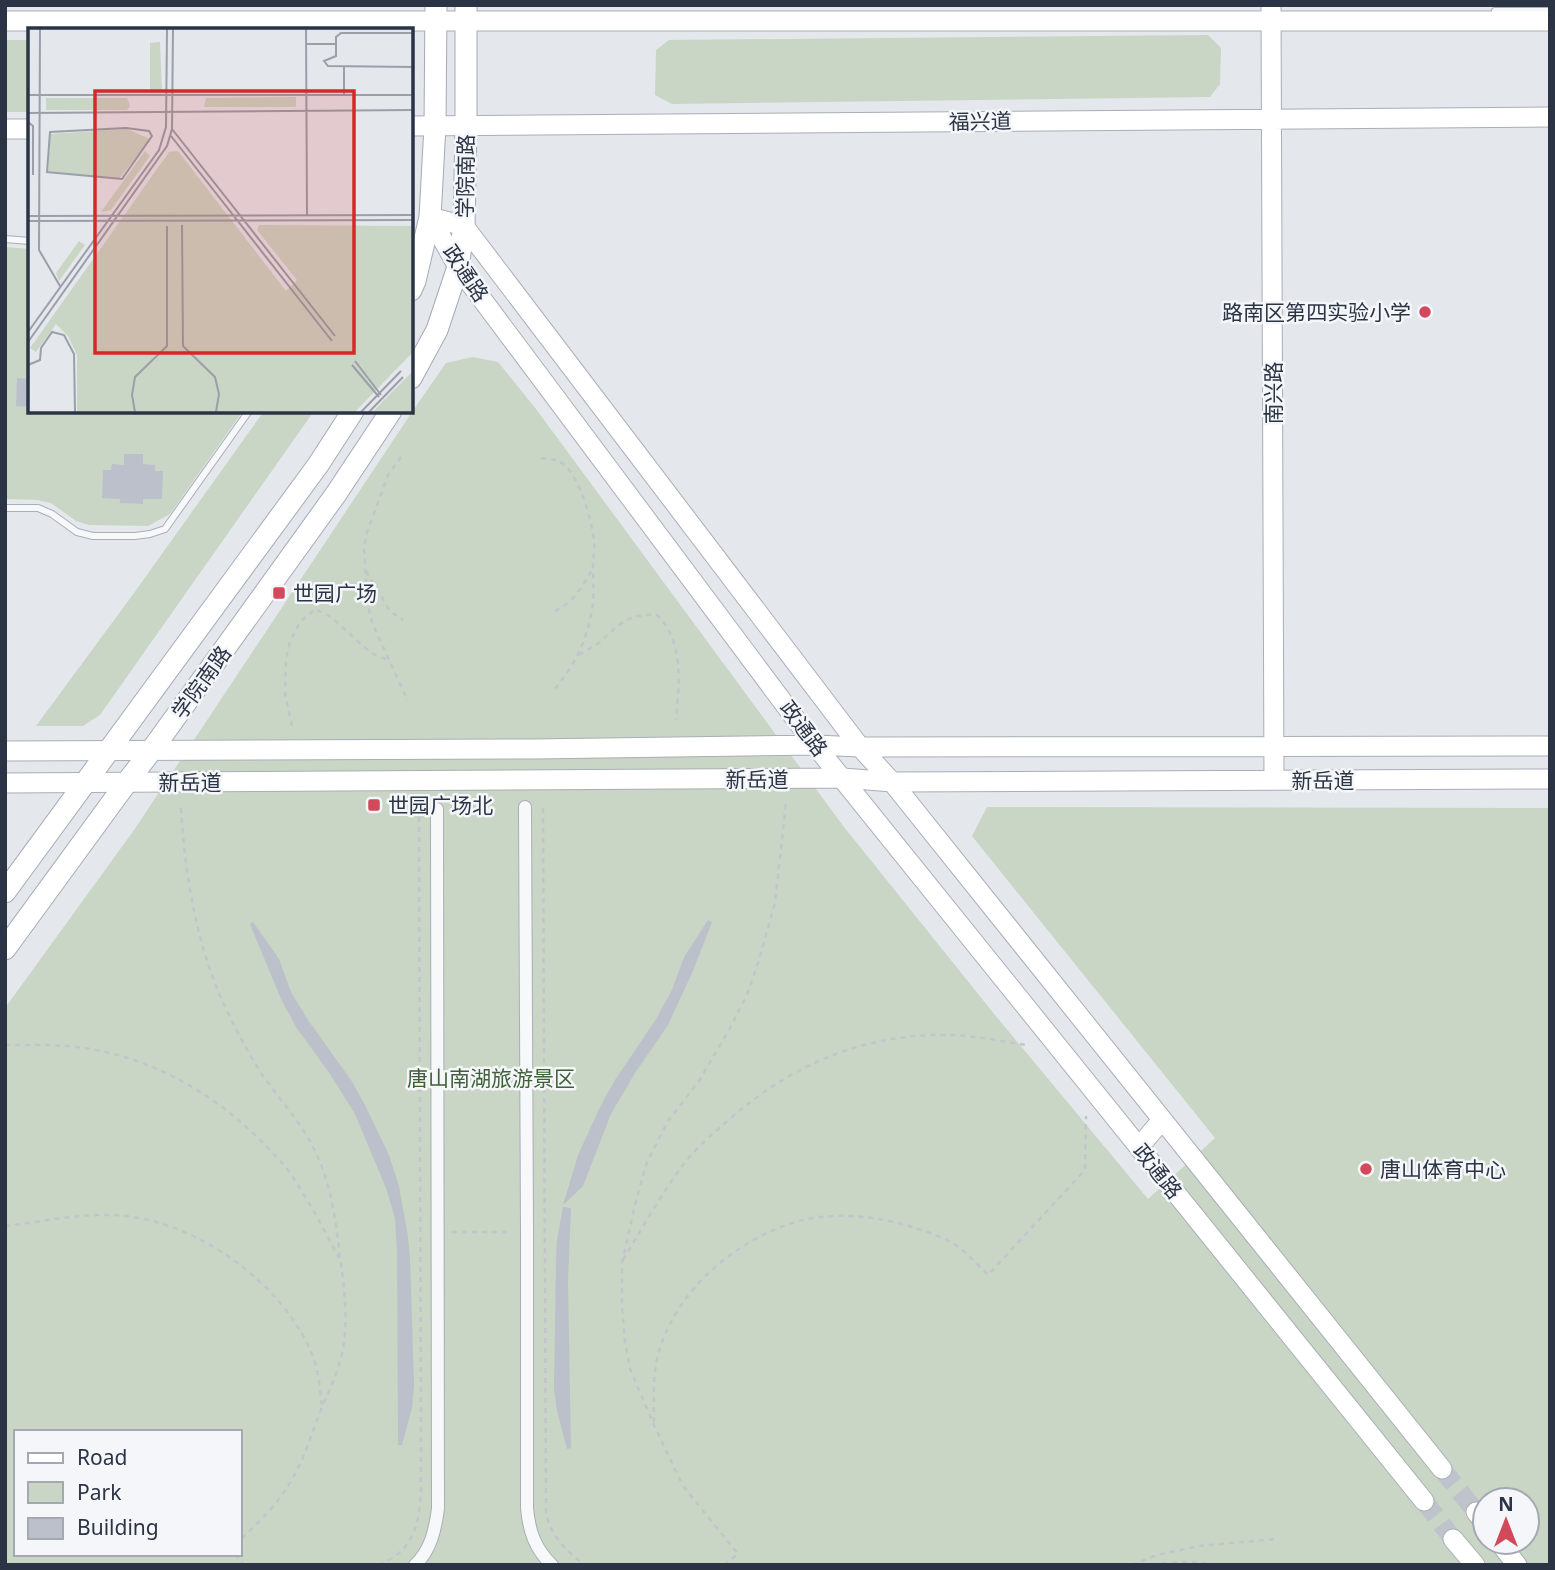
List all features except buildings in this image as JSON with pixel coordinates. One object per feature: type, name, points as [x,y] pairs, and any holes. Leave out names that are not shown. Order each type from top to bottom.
[{"type":"main road","points":[[5,21],[226,25],[436,13],[1496,12],[1550,21]]},
{"type":"main road","name":"学院南路","points":[[413,286],[430,217],[435,126],[436,13]]},
{"type":"main road","name":"学院南路","points":[[413,374],[437,331],[458,267],[464,226],[466,13]]},
{"type":"main road","name":"南兴路","points":[[1271,13],[1274,780]]},
{"type":"main road","name":"福兴道","points":[[413,126],[1550,117]]},
{"type":"main road","points":[[5,130],[28,129]]},
{"type":"main road","name":"政通路","points":[[430,217],[464,226],[860,747],[892,782],[1442,1469]]},
{"type":"main road","name":"政通路","points":[[430,217],[458,267],[815,745],[1424,1502]]},
{"type":"main road","name":"学院南路","points":[[5,892],[317,465],[352,413]]},
{"type":"main road","name":"学院南路","points":[[5,949],[336,494],[390,413]]},
{"type":"main road","name":"新岳道","points":[[5,751],[815,745],[1550,746]]},
{"type":"main road","name":"新岳道","points":[[5,783],[843,778],[892,782],[1550,779]]},
{"type":"main road","points":[[1139,1147],[1162,1120]]},
{"type":"main road","points":[[1453,1539],[1475,1565]]},
{"type":"street","points":[[525,807],[527,1508],[529,1529],[535,1545],[552,1565]]},
{"type":"street","points":[[415,1565],[429,1546],[438,1509],[437,809]]},
{"type":"lane","points":[[1496,12],[1550,11]]},
{"type":"lane","points":[[5,239],[28,241]]},
{"type":"lane","points":[[5,508],[38,508],[52,514],[77,532],[93,536],[135,536],[165,529],[248,413]]},
{"type":"path","points":[[401,457],[388,475],[366,535],[365,585],[373,625],[408,701]]},
{"type":"path","points":[[541,458],[554,459],[572,473],[591,526],[595,552],[594,603],[579,655],[568,674],[553,691]]},
{"type":"path","points":[[555,611],[572,600],[593,568]]},
{"type":"path","points":[[366,571],[390,611],[403,620]]},
{"type":"path","points":[[292,726],[285,694],[289,641],[300,622],[314,609],[331,617],[371,653],[388,660]]},
{"type":"path","points":[[579,655],[599,643],[626,620],[656,614],[665,622],[677,653],[679,679],[676,720]]},
{"type":"path","points":[[724,1565],[738,1553],[683,1486],[631,1369],[622,1307],[622,1263],[647,1162],[668,1121],[699,1082],[729,1030],[751,983],[775,903],[786,802]]},
{"type":"path","points":[[181,808],[184,855],[202,945],[220,996],[243,1042],[315,1151],[335,1212],[345,1287],[344,1346],[336,1377],[292,1480],[271,1509],[242,1539]]},
{"type":"path","points":[[543,808],[546,1512],[554,1535],[562,1546],[584,1565]]},
{"type":"path","points":[[379,1565],[394,1557],[411,1538],[419,1513],[419,809]]},
{"type":"path","points":[[622,1263],[653,1209],[687,1160],[749,1102],[786,1076],[812,1062],[863,1044],[907,1037],[947,1035],[1026,1045]]},
{"type":"path","points":[[5,1045],[66,1046],[127,1057],[165,1072],[226,1109],[286,1168],[341,1260]]},
{"type":"path","points":[[654,1425],[654,1374],[660,1347],[673,1317],[693,1288],[714,1267],[756,1239],[797,1221],[832,1216],[862,1216],[892,1220],[946,1240],[956,1245],[988,1275],[1085,1170],[1086,1116]]},
{"type":"path","points":[[5,1226],[58,1217],[113,1215],[158,1222],[203,1240],[247,1270],[278,1301],[301,1332],[315,1362],[322,1406]]},
{"type":"path","points":[[421,1233],[545,1232]]},
{"type":"path","points":[[1132,1565],[1157,1555],[1199,1546],[1276,1539]]},
{"type":"path","points":[[1152,1565],[1219,1565]]},
{"type":"green space","points":[[1208,35],[1221,48],[1220,84],[1210,97],[672,104],[655,95],[656,50],[669,40]]},
{"type":"green space","points":[[5,40],[28,40],[28,112],[5,112]]},
{"type":"green space","points":[[5,247],[28,249],[28,413],[242,413],[170,514],[148,526],[89,525],[76,521],[51,503],[5,499]]},
{"type":"green space","name":"唐山南湖旅游景区","points":[[473,357],[498,362],[536,409],[844,827],[1148,1199],[1215,1138],[972,836],[987,807],[1550,808],[1550,1565],[5,1565],[5,1008],[134,830],[446,363]]},
{"type":"green space","points":[[263,413],[313,413],[100,715],[83,726],[36,726]]},
{"type":"tunnel","points":[[1442,1469],[1471,1506]]},
{"type":"tunnel","points":[[1424,1501],[1453,1539]]},
{"type":"place","name":"路南区第四实验小学","points":[[1425,312]]},
{"type":"place","name":"世园广场","points":[[279,593]]},
{"type":"place","name":"世园广场北","points":[[374,805]]},
{"type":"place","name":"唐山体育中心","points":[[1366,1169]]}]
